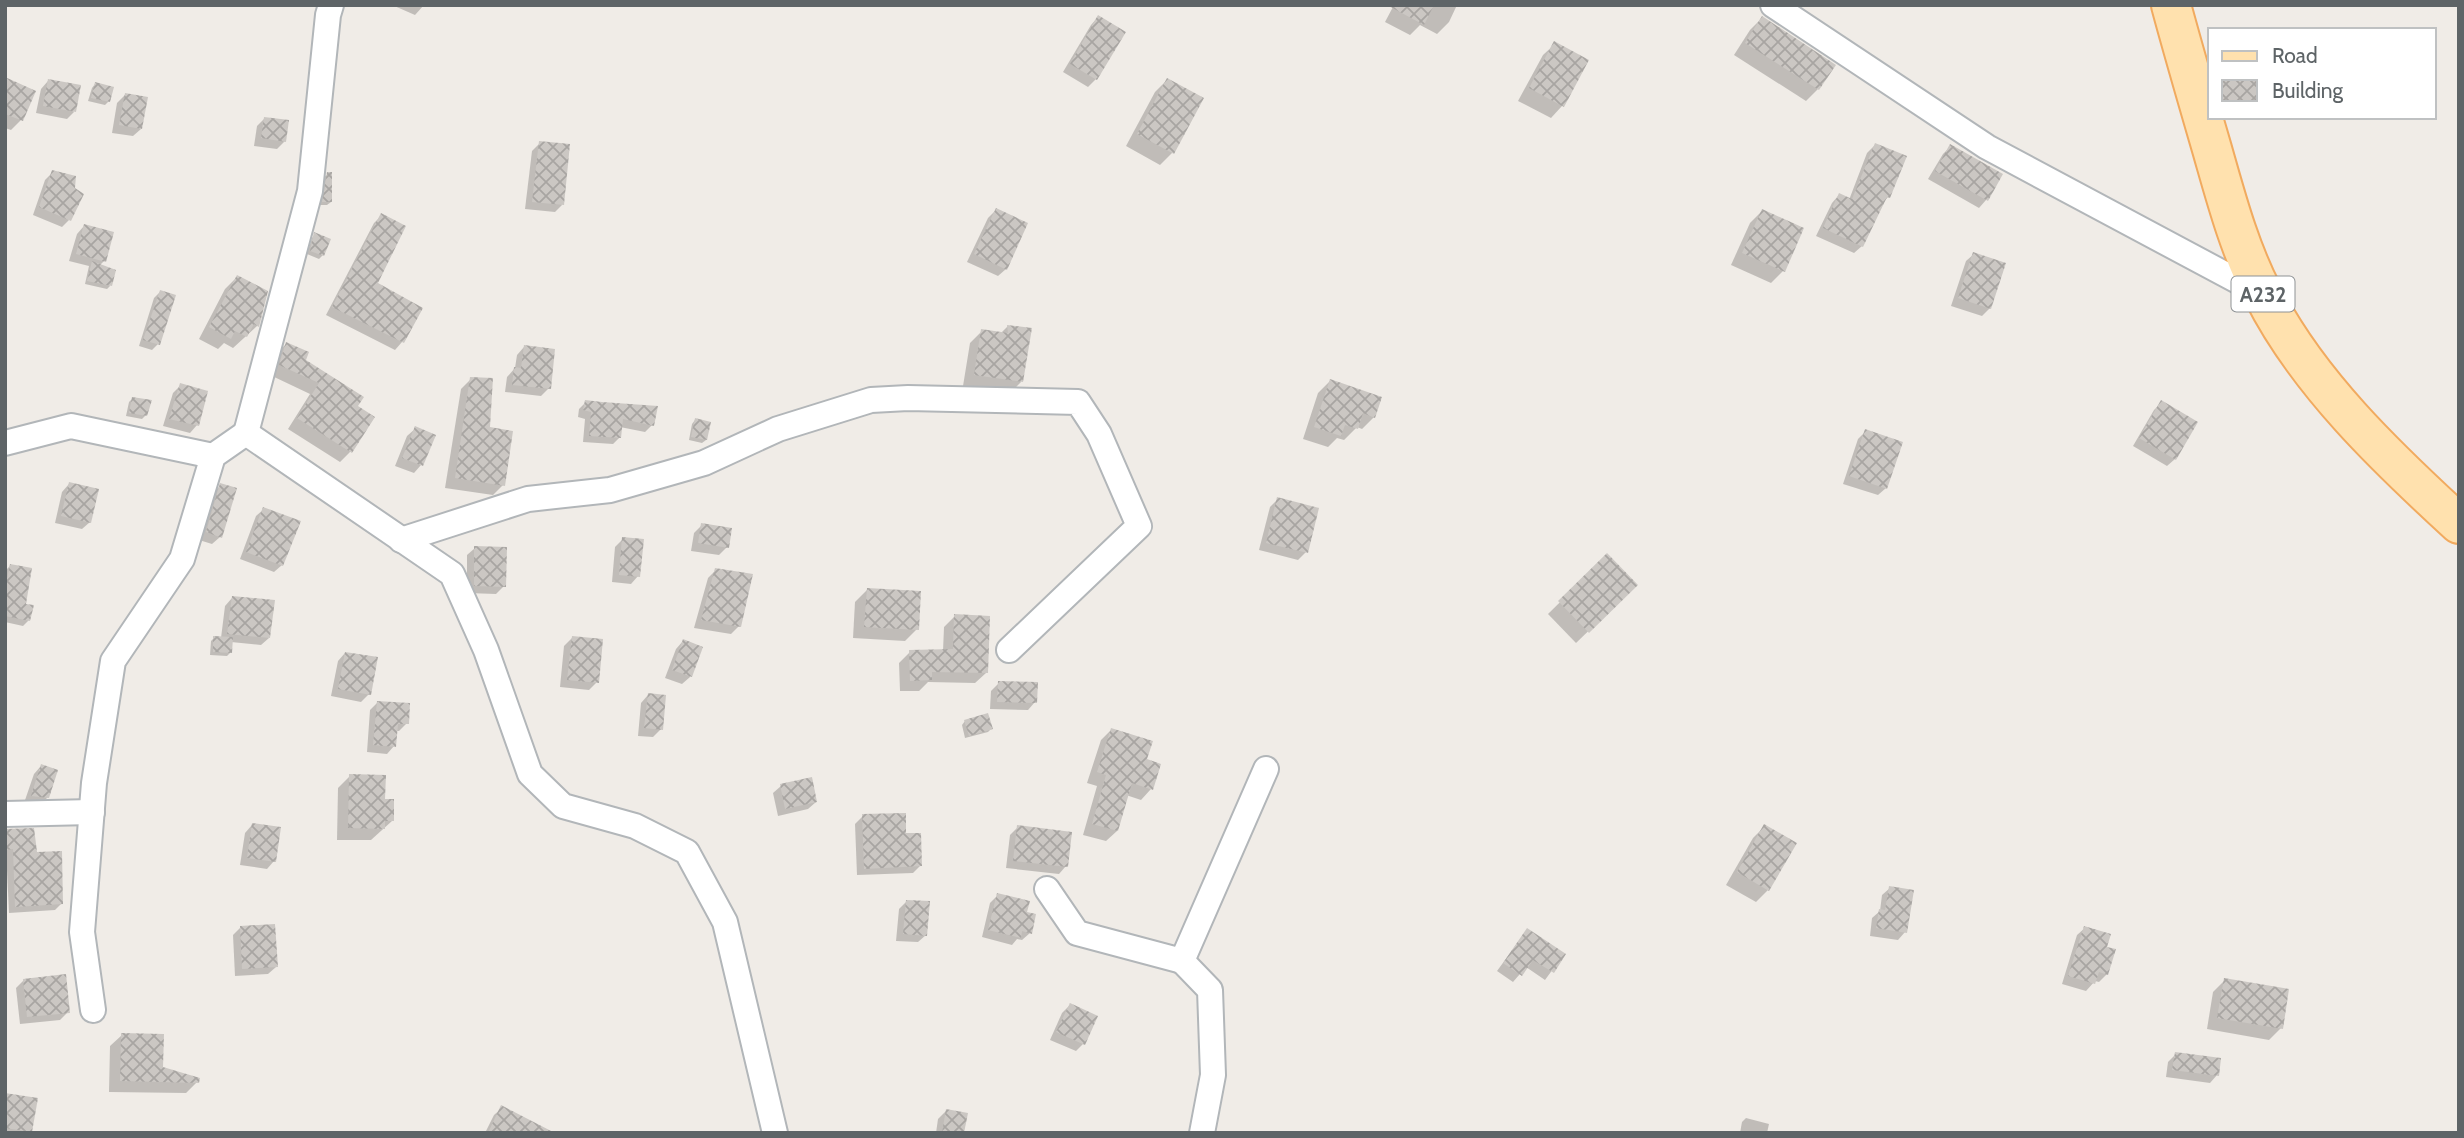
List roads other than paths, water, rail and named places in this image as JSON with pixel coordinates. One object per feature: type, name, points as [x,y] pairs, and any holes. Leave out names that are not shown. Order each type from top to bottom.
[{"type":"main road","name":"A232","points":[[2171,5],[2232,221],[2263,295],[2302,358],[2348,414],[2407,476],[2459,524]]},
{"type":"street","points":[[93,1010],[82,932],[92,812],[113,661],[182,559],[213,456],[246,433],[310,191],[331,5]]},
{"type":"street","points":[[1773,5],[1987,147],[2263,295]]},
{"type":"street","points":[[401,540],[527,499],[610,490],[704,463],[778,429],[871,400],[908,398],[1078,402],[1099,433],[1139,526],[1009,650]]},
{"type":"street","points":[[5,443],[71,426],[213,456]]},
{"type":"street","points":[[246,433],[452,574],[486,650],[530,774],[563,806],[635,826],[687,852],[724,922],[775,1133]]},
{"type":"street","points":[[1182,961],[1266,769]]},
{"type":"street","points":[[5,814],[92,812]]},
{"type":"street","points":[[1047,889],[1077,933],[1182,961],[1210,990],[1213,1075],[1202,1133]]}]
